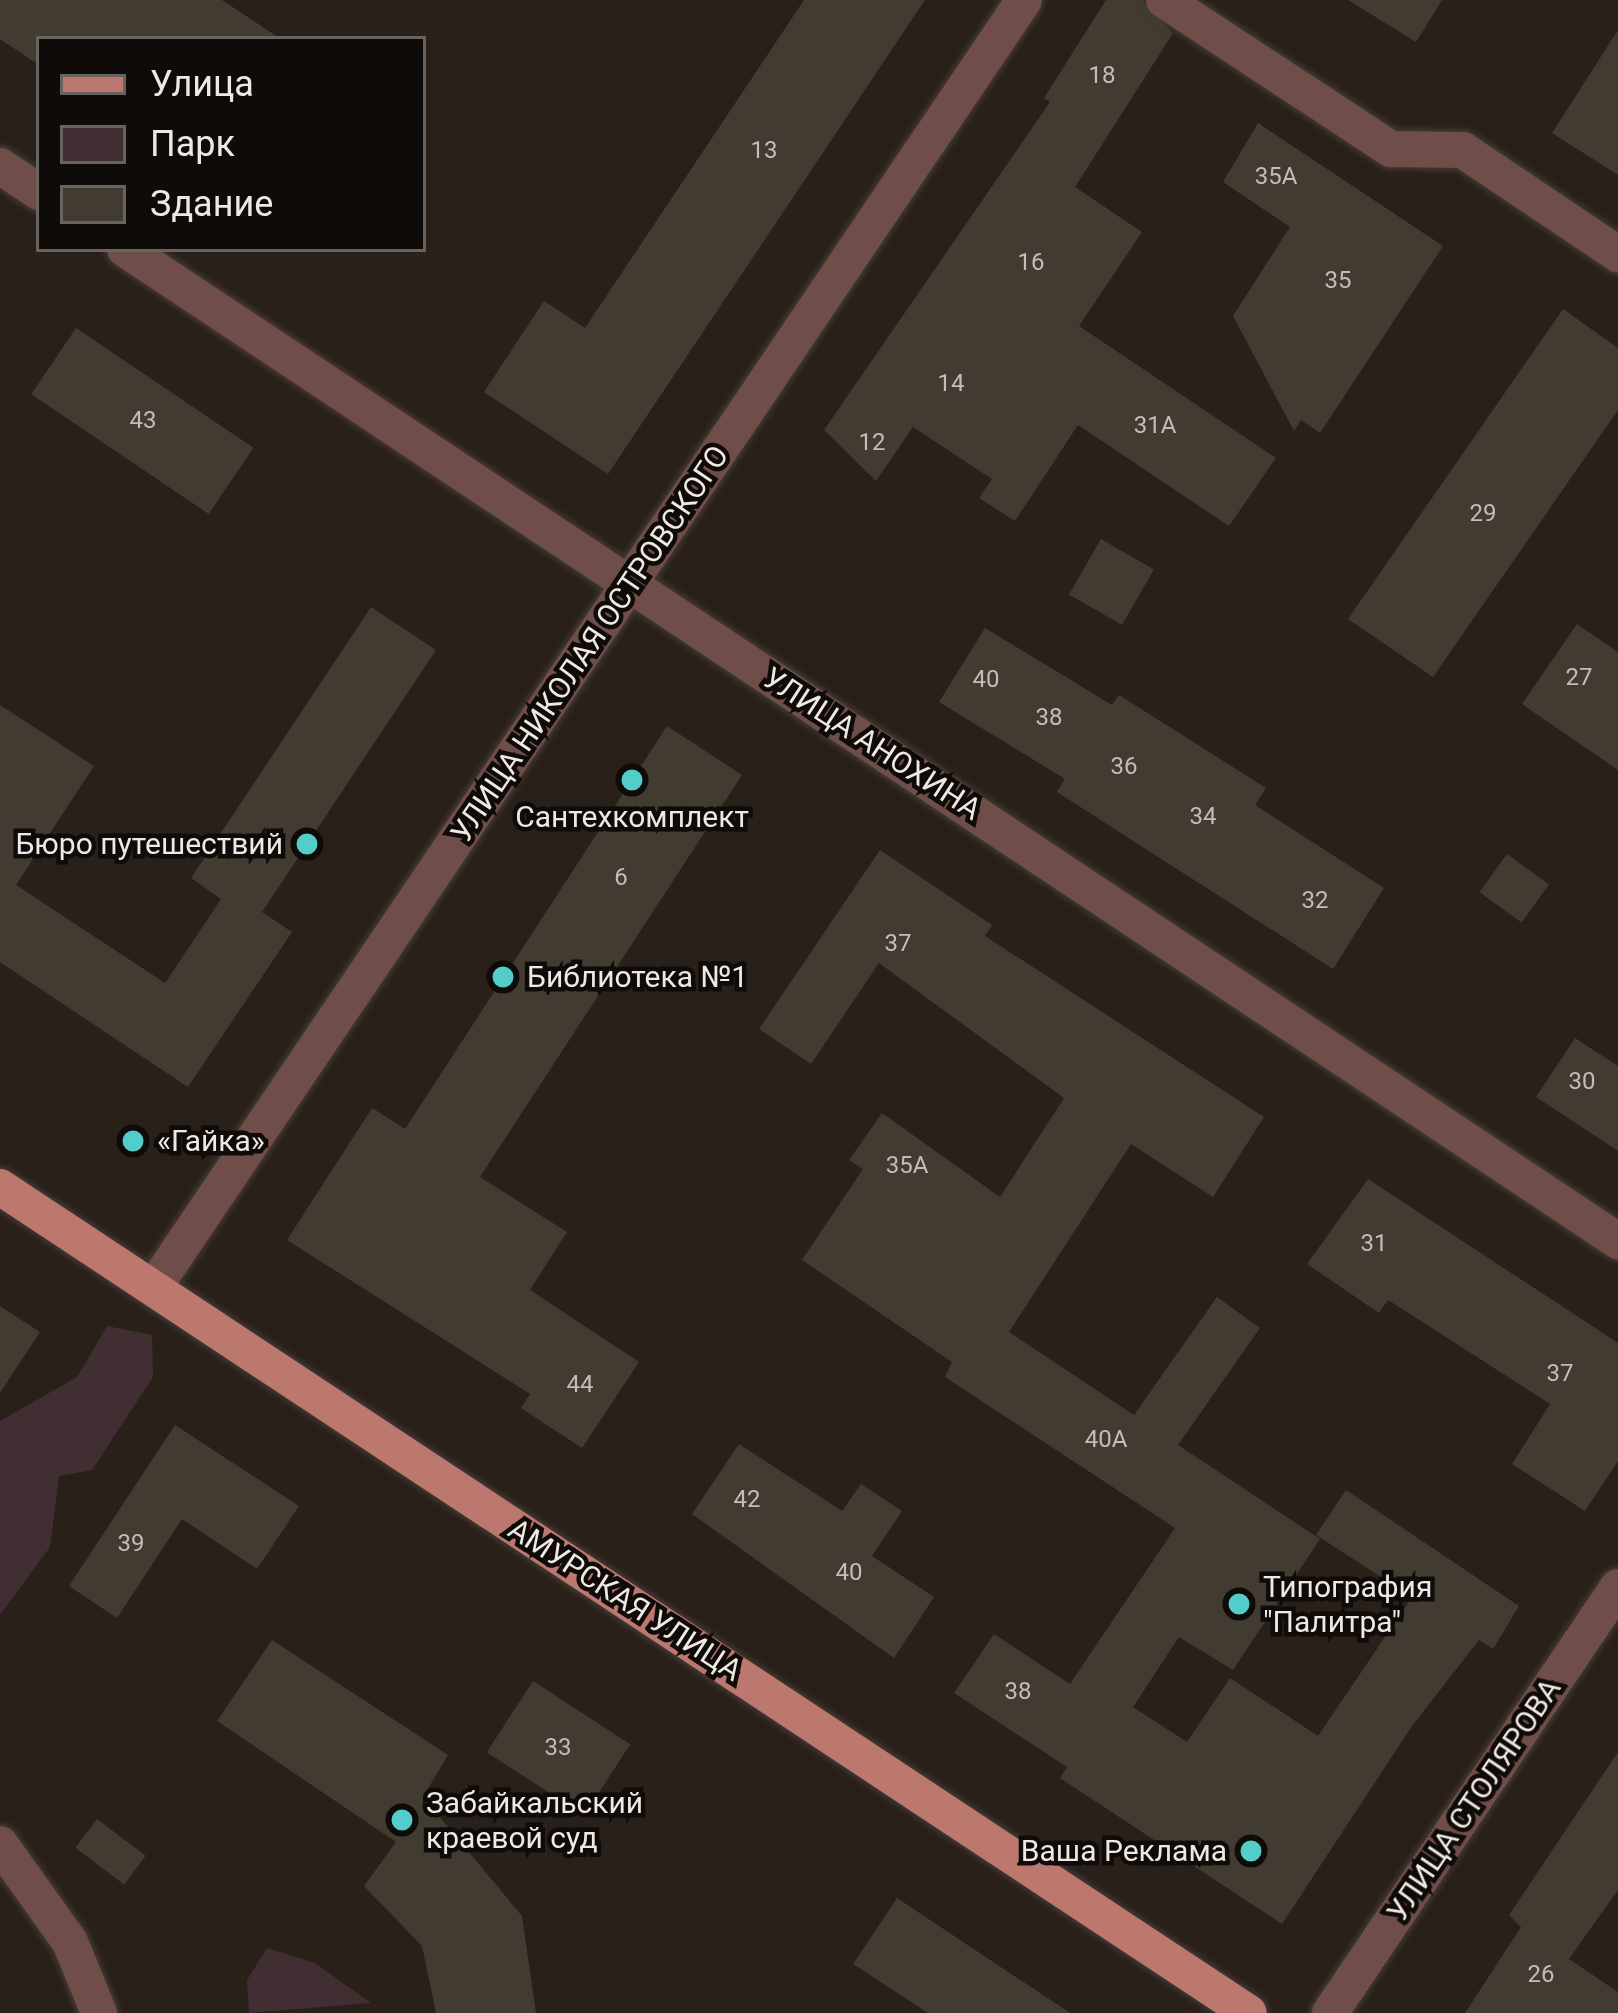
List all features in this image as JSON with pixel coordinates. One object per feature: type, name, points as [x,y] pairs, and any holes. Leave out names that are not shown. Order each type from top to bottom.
[{"type":"main road","name":"АМУРСКАЯ УЛИЦА","points":[[0,1187],[1249,2013]]},
{"type":"street","name":"УЛИЦА НИКОЛАЯ ОСТРОВСКОГО","points":[[154,1287],[1024,0]]},
{"type":"street","points":[[1163,0],[1391,149],[1463,150],[1618,254]]},
{"type":"street","points":[[0,166],[36,190]]},
{"type":"street","name":"УЛИЦА АНОХИНА","points":[[130,252],[1618,1240]]},
{"type":"street","name":"УЛИЦА СТОЛЯРОВА","points":[[1330,2013],[1618,1587]]},
{"type":"street","points":[[0,1844],[70,1942],[99,2013]]},
{"type":"green space","points":[[107,1326],[152,1335],[153,1377],[92,1470],[59,1476],[50,1547],[0,1615],[0,1421],[77,1377]]},
{"type":"green space","points":[[267,1948],[315,1963],[371,2003],[249,2013],[247,1980]]},
{"type":"building","points":[[0,0],[222,0],[276,36],[36,36],[36,63],[0,39]]},
{"type":"building","points":[[804,0],[925,0],[608,474],[484,392],[544,301],[585,328]]},
{"type":"building","points":[[1106,0],[1142,0],[1173,33],[1075,187],[1142,232],[1079,326],[1276,458],[1229,526],[1078,425],[1015,521],[979,498],[992,479],[913,427],[876,481],[824,430],[1050,102],[1044,98]]},
{"type":"building","points":[[1348,0],[1442,0],[1416,42]]},
{"type":"building","points":[[1618,30],[1618,175],[1552,133]]},
{"type":"building","points":[[1258,123],[1443,246],[1320,433],[1301,420],[1294,431],[1233,316],[1290,227],[1223,182]]},
{"type":"building","points":[[1563,309],[1618,348],[1618,410],[1433,677],[1348,619]]},
{"type":"building","points":[[76,328],[253,448],[209,514],[31,394]]},
{"type":"building","points":[[1101,539],[1154,570],[1122,625],[1069,594]]},
{"type":"building","points":[[371,607],[436,650],[262,912],[292,932],[188,1087],[0,962],[0,705],[94,766],[16,885],[165,983],[221,899],[191,878]]},
{"type":"building","points":[[1577,624],[1618,652],[1618,770],[1522,704]]},
{"type":"building","points":[[985,628],[1112,705],[1119,695],[1266,788],[1255,805],[1384,888],[1333,969],[1057,792],[1065,779],[939,702]]},
{"type":"building","points":[[667,726],[742,775],[480,1177],[567,1232],[530,1290],[639,1362],[582,1448],[521,1408],[530,1394],[287,1240],[372,1108],[405,1129]]},
{"type":"building","points":[[880,850],[992,925],[985,936],[1264,1117],[1213,1197],[1131,1144],[1009,1332],[1134,1415],[1217,1297],[1260,1328],[1178,1445],[1320,1539],[1233,1670],[1179,1637],[1133,1707],[1187,1742],[1230,1678],[1318,1736],[1412,1597],[1316,1535],[1346,1490],[1519,1606],[1493,1649],[1479,1640],[1412,1726],[1282,1924],[1060,1778],[1067,1767],[954,1693],[994,1634],[1070,1684],[1175,1528],[945,1377],[952,1362],[802,1260],[863,1169],[849,1160],[882,1113],[1000,1197],[1064,1098],[879,963],[811,1064],[759,1029]]},
{"type":"building","points":[[1507,854],[1549,885],[1521,923],[1479,892]]},
{"type":"building","points":[[1575,1038],[1618,1066],[1618,1151],[1536,1097]]},
{"type":"building","points":[[1368,1179],[1618,1343],[1618,1461],[1585,1511],[1512,1464],[1550,1404],[1388,1300],[1379,1313],[1307,1264]]},
{"type":"building","points":[[0,1306],[40,1332],[0,1393]]},
{"type":"building","points":[[175,1425],[299,1506],[257,1569],[182,1519],[117,1618],[69,1586]]},
{"type":"building","points":[[739,1444],[842,1511],[861,1484],[902,1511],[872,1556],[934,1597],[894,1658],[692,1514]]},
{"type":"building","name":"Забайкальский краевой суд","points":[[272,1640],[448,1755],[423,1797],[522,1916],[536,2013],[436,2013],[422,1946],[364,1886],[396,1842],[217,1721]]},
{"type":"building","points":[[533,1681],[630,1744],[584,1815],[487,1752]]},
{"type":"building","points":[[1618,1752],[1618,1890],[1569,1959],[1618,1992],[1618,2013],[1465,2013],[1521,1927],[1509,1915]]},
{"type":"building","points":[[97,1819],[146,1856],[124,1884],[75,1848]]},
{"type":"building","points":[[897,1898],[1070,2013],[928,2013],[853,1964]]},
{"type":"place","name":"Сантехкомплект","points":[[632,780]]},
{"type":"place","name":"Бюро путешествий","points":[[307,844]]},
{"type":"place","name":"Библиотека №1","points":[[503,977]]},
{"type":"place","name":"«Гайка»","points":[[133,1141]]},
{"type":"place","name":"Типография \"Палитра\"","points":[[1239,1604]]},
{"type":"place","name":"Забайкальский краевой суд","points":[[402,1820]]},
{"type":"place","name":"Ваша Реклама","points":[[1251,1851]]}]
